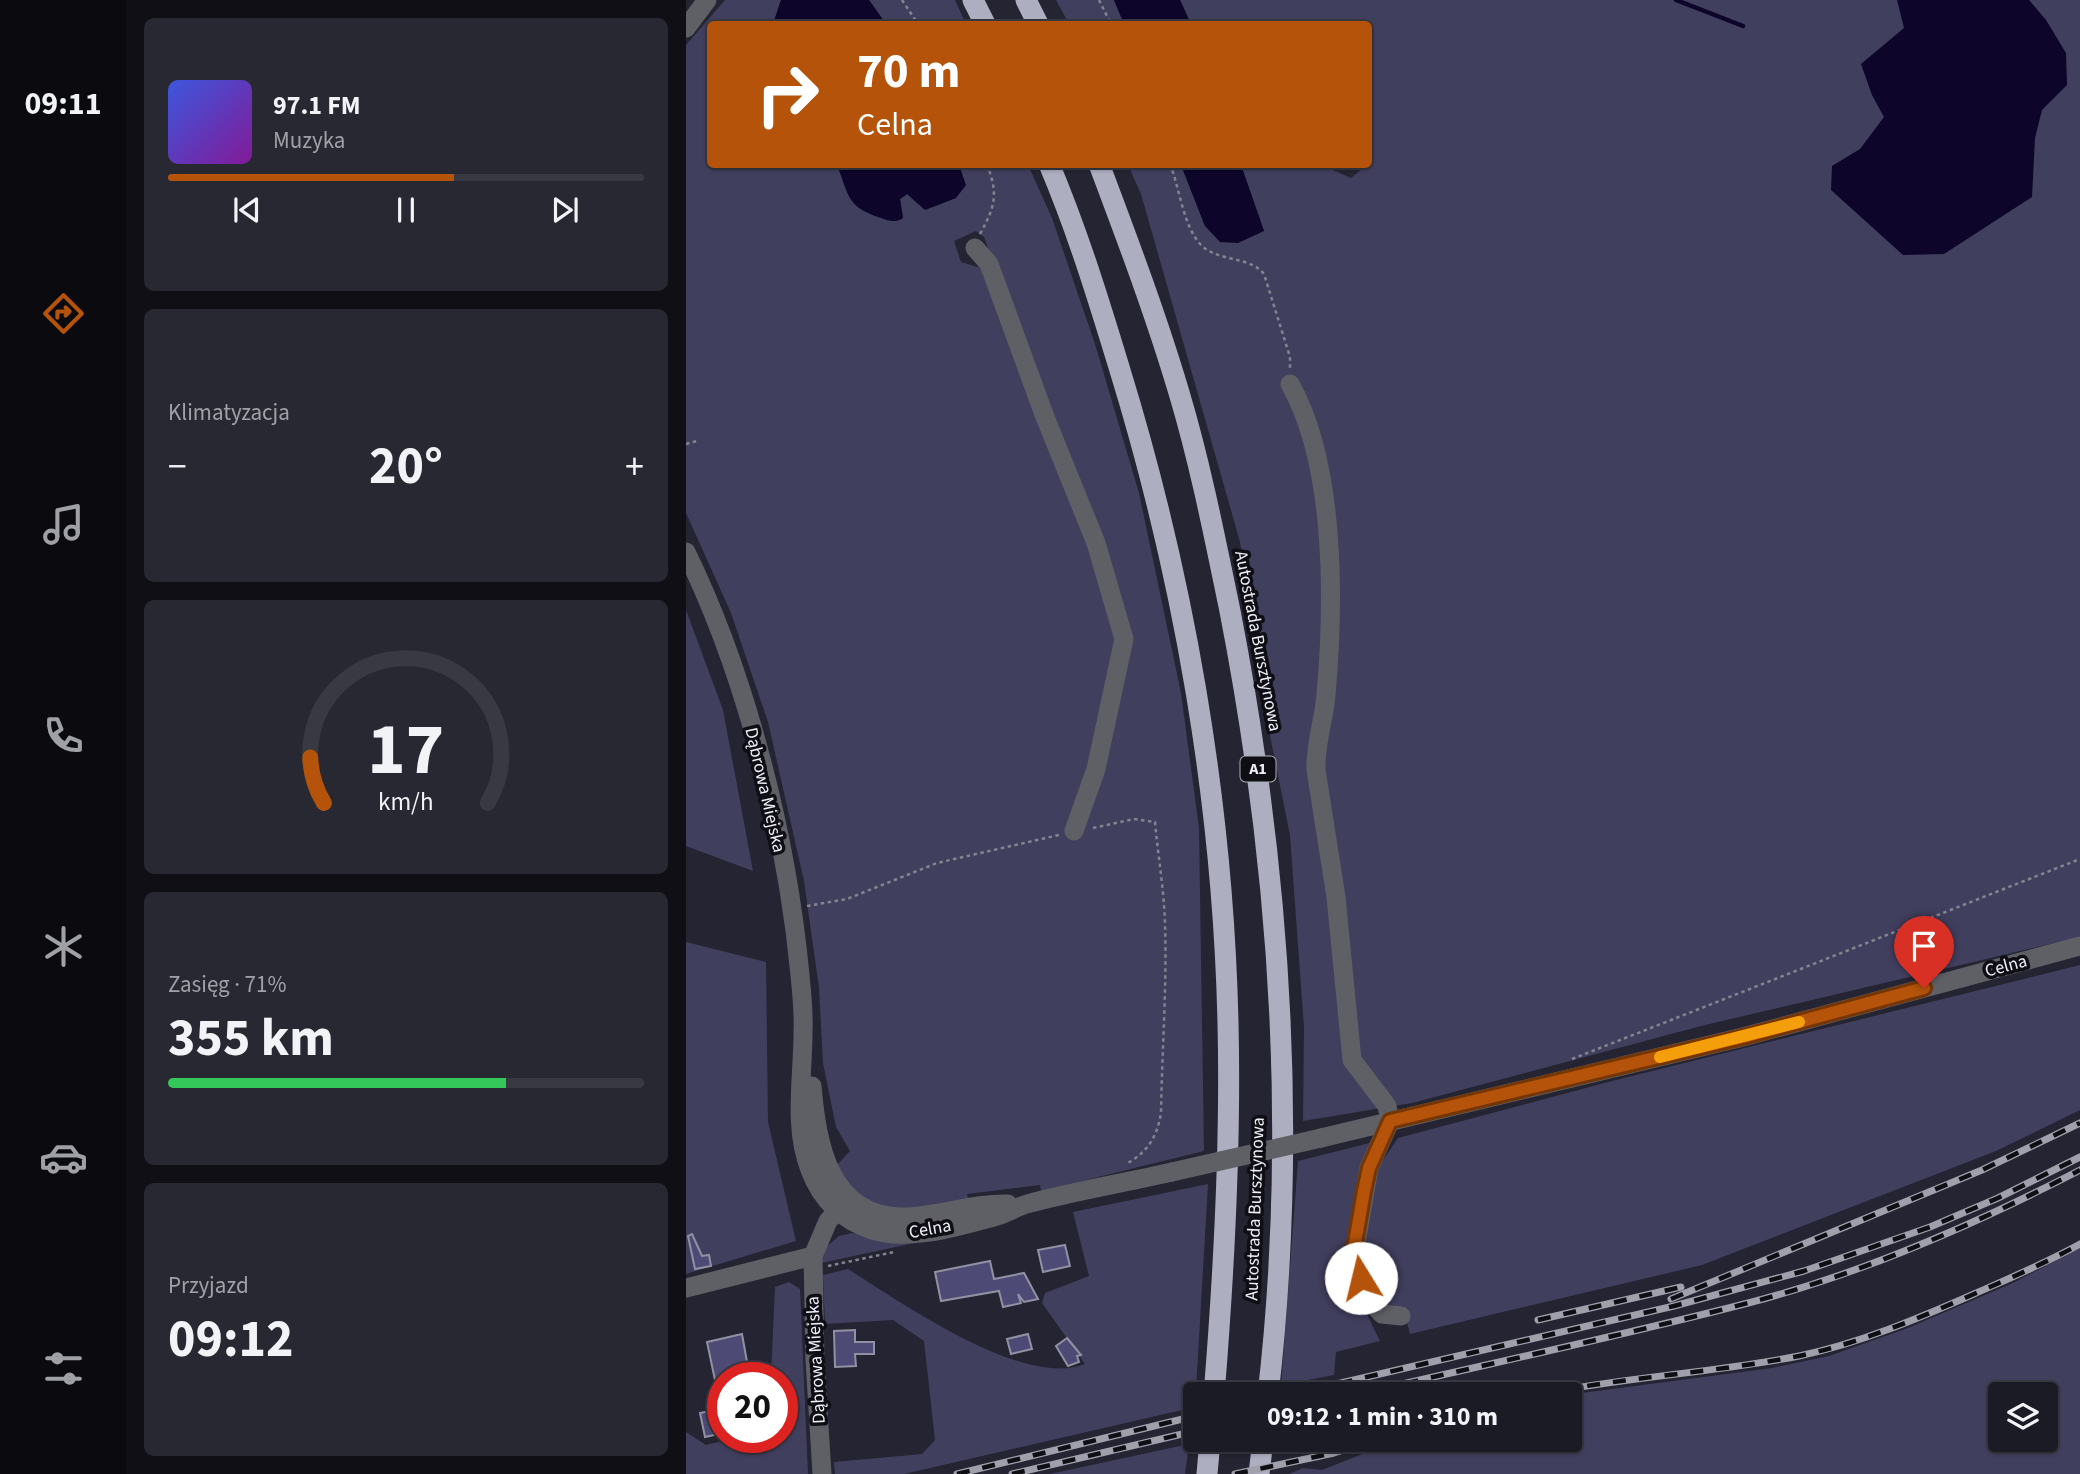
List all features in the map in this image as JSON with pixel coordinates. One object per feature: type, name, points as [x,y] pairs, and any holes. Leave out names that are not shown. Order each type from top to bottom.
[{"type":"highway","points":[[973,0],[984,21]]},
{"type":"highway","points":[[1026,0],[1036,21]]},
{"type":"highway","name":"Autostrada Bursztynowa","points":[[1051,168],[1087,262],[1144,451],[1189,656],[1210,789],[1225,963],[1229,1074],[1225,1208],[1215,1382]]},
{"type":"highway","name":"Autostrada Bursztynowa","points":[[1100,168],[1140,274],[1181,399],[1215,536],[1255,747],[1274,929],[1280,1073],[1280,1227],[1269,1382]]},
{"type":"highway","points":[[1207,1474],[1209,1452]]},
{"type":"highway","points":[[1259,1474],[1262,1452]]},
{"type":"street","points":[[686,28],[707,0]]},
{"type":"street","points":[[975,248],[989,264],[1045,417],[1096,543],[1124,639],[1096,769],[1074,831]]},
{"type":"street","points":[[1290,384],[1305,409],[1324,495],[1332,601],[1326,699],[1315,748],[1316,770],[1336,897],[1352,1060],[1387,1106],[1390,1121],[1369,1168],[1354,1249],[1361,1278],[1371,1302],[1382,1314],[1401,1315]]},
{"type":"street","name":"Dąbrowa Miejska","points":[[686,552],[714,620],[766,781],[791,908],[800,978],[803,1037],[820,1145],[838,1185],[843,1205],[824,1229],[813,1256],[815,1360],[822,1474]]},
{"type":"street","name":"Celna","points":[[843,1205],[853,1222],[874,1230],[912,1234],[1743,1037],[2080,946]]},
{"type":"street","points":[[686,1288],[813,1256]]},
{"type":"path","points":[[902,0],[917,21]]},
{"type":"path","points":[[1099,0],[1110,21]]},
{"type":"path","points":[[975,248],[990,216],[996,188],[988,168]]},
{"type":"path","points":[[1171,168],[1189,223],[1200,244],[1208,250],[1258,268],[1264,274],[1290,357],[1290,384]]},
{"type":"path","points":[[686,444],[697,441]]},
{"type":"path","points":[[791,908],[847,899],[937,863],[1134,819],[1154,822],[1159,847],[1165,922],[1166,1004],[1161,1113],[1159,1127],[1149,1146],[1122,1166]]},
{"type":"path","points":[[1561,1063],[2080,859]]},
{"type":"shaded area","points":[[725,0],[781,0],[774,21],[707,21],[707,168],[838,168],[840,172],[903,218],[900,199],[908,194],[926,207],[956,198],[962,174],[960,168],[1029,168],[1052,218],[1095,344],[1139,493],[1181,693],[1199,828],[1204,1151],[1041,1191],[1040,1185],[967,1194],[969,1201],[917,1208],[890,1207],[865,1199],[835,1167],[850,1151],[836,1127],[823,1063],[819,988],[804,881],[768,722],[731,613],[686,513],[686,45]],"holes":[[[976,231],[984,237],[1128,638],[984,269],[961,262],[954,241]]]},
{"type":"shaded area","points":[[781,0],[869,0],[884,21],[774,21]]},
{"type":"shaded area","points":[[869,0],[955,0],[965,21],[884,21]]},
{"type":"shaded area","points":[[1056,0],[1114,0],[1123,21],[1067,21]]},
{"type":"shaded area","points":[[1114,0],[1180,0],[1190,21],[1123,21]]},
{"type":"shaded area","points":[[1180,0],[2080,0],[2080,937],[1701,1026],[1412,1103],[1303,1121],[1304,1028],[1290,835],[1266,716],[1240,542],[1141,194],[1129,168],[1182,168],[1205,226],[1264,231],[1242,168],[1331,168],[1351,178],[1363,168],[1372,168],[1372,21],[1190,21]]},
{"type":"shaded area","points":[[1897,0],[2029,0],[2046,20],[2066,53],[2067,85],[2042,110],[2035,138],[2032,197],[1944,254],[1903,255],[1831,190],[1832,166],[1860,149],[1884,117],[1872,95],[1861,64],[1904,28]]},
{"type":"shaded area","points":[[838,168],[960,168],[966,185],[956,198],[925,210],[907,194],[900,199],[903,218],[898,221],[890,221],[861,209],[850,199]]},
{"type":"shaded area","points":[[1182,168],[1242,168],[1264,231],[1238,243],[1220,242],[1205,226]]},
{"type":"shaded area","points":[[686,610],[723,710],[753,871],[686,846]]},
{"type":"shaded area","points":[[686,942],[766,962],[768,1122],[796,1241],[686,1274]]},
{"type":"shaded area","points":[[2080,965],[2080,1110],[1996,1151],[1702,1265],[1410,1334],[1404,1310],[1379,1303],[1362,1250],[1372,1176],[1398,1138],[1612,1081]]},
{"type":"shaded area","points":[[1370,1143],[1350,1243],[1341,1247],[1342,1258],[1350,1263],[1354,1288],[1380,1341],[1336,1352],[1334,1375],[1281,1382],[1298,1161]]},
{"type":"shaded area","points":[[1208,1184],[1196,1382],[1183,1382],[1183,1410],[904,1474],[835,1474],[834,1462],[922,1454],[935,1440],[924,1341],[893,1320],[825,1324],[823,1275],[848,1269],[930,1320],[997,1354],[1029,1364],[1059,1368],[1085,1364],[1042,1303],[1045,1293],[1089,1276],[1073,1212]]},
{"type":"shaded area","points":[[980,1229],[821,1263],[825,1248],[839,1236],[852,1233],[874,1237]]},
{"type":"shaded area","points":[[2080,1248],[2080,1474],[1289,1474],[1303,1468],[1322,1470],[1368,1452],[1582,1452],[1582,1393],[1772,1368],[1829,1356],[1908,1328],[2013,1283]]},
{"type":"shaded area","points":[[789,1282],[800,1289],[808,1474],[686,1474],[686,1432],[707,1445],[707,1453],[798,1453],[798,1362],[772,1362],[775,1287]]},
{"type":"shaded area","points":[[1183,1445],[1183,1452],[1188,1452],[1185,1474],[1050,1474]]},
{"type":"building","points":[[692,1234],[702,1256],[709,1255],[711,1266],[695,1269],[688,1236]]},
{"type":"building","points":[[1065,1245],[1070,1266],[1043,1272],[1038,1250]]},
{"type":"building","points":[[990,1261],[994,1279],[1024,1273],[1038,1299],[1024,1302],[1018,1294],[1021,1303],[1003,1307],[999,1291],[941,1301],[935,1272]]},
{"type":"building","points":[[855,1330],[855,1342],[874,1342],[874,1354],[855,1354],[856,1366],[835,1367],[834,1331]]},
{"type":"building","points":[[742,1334],[747,1362],[711,1362],[707,1342]]},
{"type":"building","points":[[1028,1334],[1032,1349],[1011,1354],[1007,1339]]},
{"type":"building","points":[[1067,1338],[1081,1355],[1077,1356],[1079,1362],[1068,1366],[1056,1346]]},
{"type":"building","points":[[707,1412],[707,1437],[705,1437],[700,1413]]},
{"type":"waterway","points":[[1676,0],[1743,26]]},
{"type":"railway","points":[[1671,1299],[1982,1170],[2080,1123]]},
{"type":"railway","points":[[1345,1382],[1674,1306],[1804,1271],[1930,1227],[1998,1198],[2080,1157]]},
{"type":"railway","points":[[1412,1382],[1653,1327],[1795,1290],[1961,1228],[2080,1170]]},
{"type":"railway","points":[[1582,1387],[1734,1367],[1822,1351],[1888,1330],[2028,1270],[2080,1244]]},
{"type":"railway","points":[[1538,1320],[1681,1287]]},
{"type":"railway","points":[[957,1474],[1183,1419]]},
{"type":"railway","points":[[1012,1474],[1183,1434]]},
{"type":"railway","points":[[1235,1474],[1337,1452]]},
{"type":"slow traffic","points":[[1660,1057],[1799,1022]]},
{"type":"route","points":[[1361,1278],[1354,1249],[1364,1191],[1369,1168],[1390,1121],[1743,1037],[1924,988]]}]
